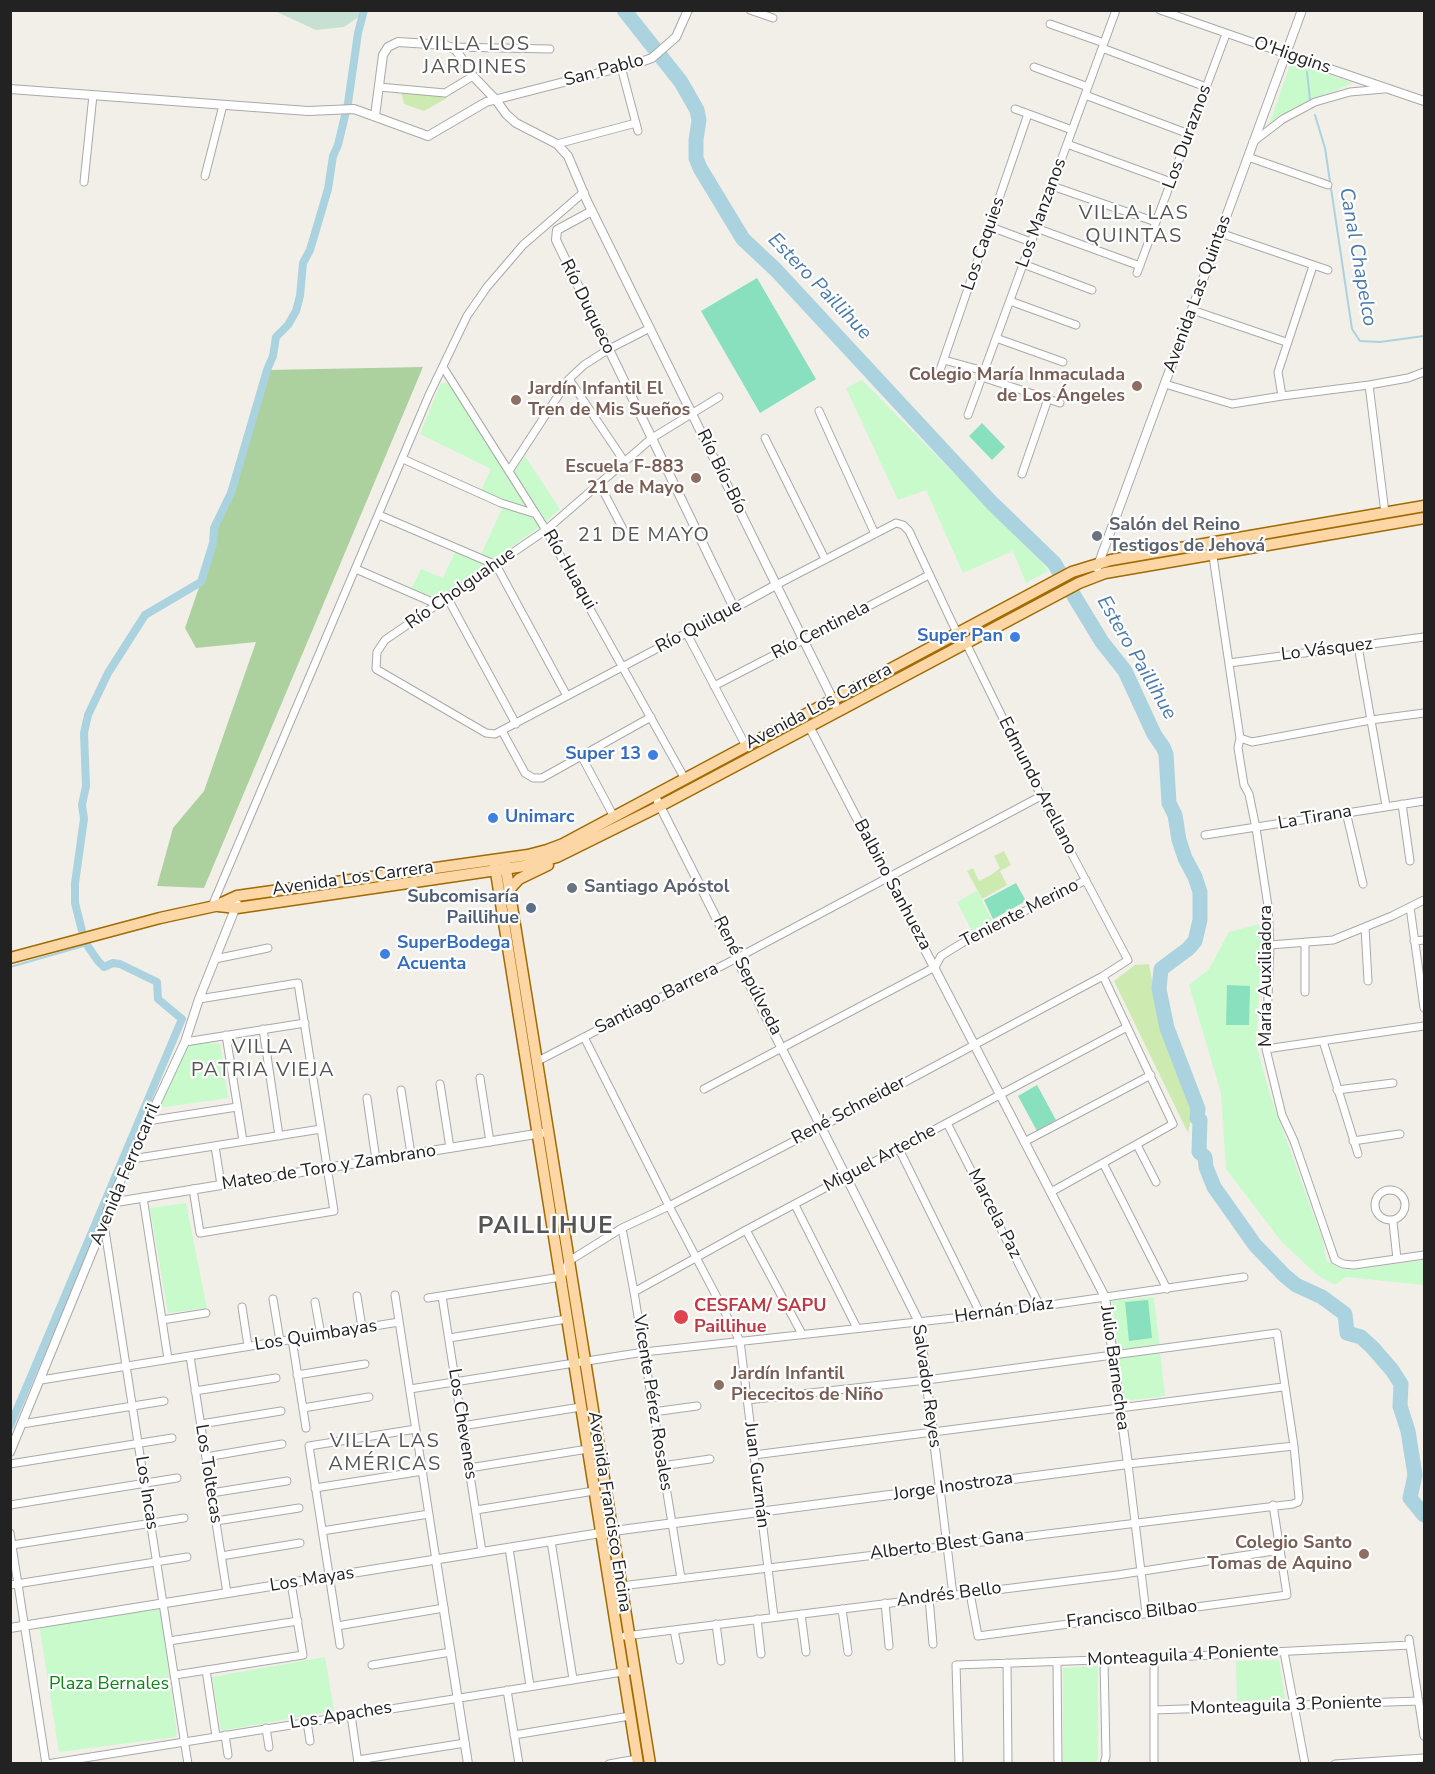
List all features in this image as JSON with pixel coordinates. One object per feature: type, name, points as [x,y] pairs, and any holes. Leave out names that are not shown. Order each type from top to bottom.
[{"type":"main road","name":"Avenida Los Carrera","points":[[10,958],[160,918],[309,885],[500,864],[540,862],[572,851],[660,806],[1079,583],[1094,577],[1212,549],[1425,506]]},
{"type":"main road","name":"Avenida Los Carrera","points":[[237,902],[310,897],[500,864],[560,846],[1049,584],[1072,572],[1099,563],[1425,518]]},
{"type":"main road","points":[[509,890],[519,879],[567,856],[572,851]]},
{"type":"main road","name":"Avenida Francisco Encina","points":[[500,864],[509,890],[532,1064]]},
{"type":"main road","name":"Avenida Francisco Encina","points":[[500,864],[543,1133],[567,1318],[579,1362],[629,1671],[650,1764]]},
{"type":"main road","points":[[309,885],[310,897]]},
{"type":"main road","name":"Avenida Francisco Encina","points":[[543,1133],[569,1261],[581,1407],[594,1491],[621,1586],[623,1636]]},
{"type":"main road","name":"Avenida Francisco Encina","points":[[629,1671],[630,1716],[637,1761]]},
{"type":"street","name":"San Pablo","points":[[223,105],[308,111],[349,109],[428,136],[478,105],[652,58],[676,37],[688,10]]},
{"type":"street","points":[[750,10],[773,18]]},
{"type":"street","name":"Los Manzanos","points":[[968,415],[1116,10]]},
{"type":"street","name":"O'Higgins","points":[[1160,10],[1425,101]]},
{"type":"street","name":"Avenida Las Quintas","points":[[1094,577],[1302,10]]},
{"type":"street","points":[[1050,24],[1206,87]]},
{"type":"street","name":"Los Duraznos","points":[[1036,228],[1139,269],[1226,34]]},
{"type":"street","points":[[375,116],[383,55],[392,44],[398,42],[452,47],[550,49]]},
{"type":"street","points":[[452,47],[461,56],[473,76],[506,114],[516,123],[557,144],[637,127],[621,67]]},
{"type":"street","points":[[1034,68],[1189,134]]},
{"type":"street","points":[[379,87],[445,93],[473,76]]},
{"type":"street","points":[[10,89],[223,105],[205,176]]},
{"type":"street","points":[[1253,142],[1282,119],[1315,102],[1350,92],[1387,89]]},
{"type":"street","points":[[84,182],[93,95]]},
{"type":"street","points":[[1015,109],[1072,130]]},
{"type":"street","name":"Los Caquies","points":[[939,373],[1028,114]]},
{"type":"street","name":"Río Bío-Bío","points":[[557,144],[568,156],[587,201],[838,711]]},
{"type":"street","points":[[1067,144],[1171,182]]},
{"type":"street","points":[[1248,157],[1328,185]]},
{"type":"street","points":[[1052,186],[1156,222]]},
{"type":"street","points":[[213,906],[403,459],[467,316],[487,287],[523,245],[584,192]]},
{"type":"street","name":"Río Duqueco","points":[[592,211],[557,230],[556,240],[560,252],[734,609]]},
{"type":"street","points":[[991,227],[1031,242]]},
{"type":"street","points":[[1220,233],[1328,270]]},
{"type":"street","points":[[1023,264],[1092,290]]},
{"type":"street","points":[[1282,396],[1278,372],[1286,342],[1313,266]]},
{"type":"street","points":[[1010,301],[1076,326]]},
{"type":"street","points":[[1192,310],[1286,342]]},
{"type":"street","points":[[509,471],[569,379],[584,365],[650,328]]},
{"type":"street","points":[[996,338],[1063,362]]},
{"type":"street","points":[[944,360],[1060,403]]},
{"type":"street","name":"Río Huaqui","points":[[443,367],[546,530],[685,779]]},
{"type":"street","points":[[1165,384],[1232,404],[1369,385],[1408,378],[1425,372]]},
{"type":"street","points":[[569,379],[624,461]]},
{"type":"street","points":[[1369,385],[1385,513]]},
{"type":"street","name":"Río Cholguahue","points":[[502,731],[495,734],[486,733],[382,674],[376,669],[377,652],[385,640],[546,530],[652,438],[691,412],[719,397]]},
{"type":"street","points":[[1022,474],[1048,399]]},
{"type":"street","points":[[819,411],[874,534]]},
{"type":"street","points":[[765,438],[825,559]]},
{"type":"street","points":[[403,459],[501,503],[536,515]]},
{"type":"street","points":[[598,483],[625,533]]},
{"type":"street","points":[[379,515],[496,565],[567,696]]},
{"type":"street","name":"Río Quilque","points":[[502,731],[896,523],[903,525],[909,531],[929,575]]},
{"type":"street","name":"María Auxiliadora","points":[[1212,549],[1240,738],[1238,748],[1244,785],[1249,794],[1256,828],[1268,906],[1270,945],[1266,1049],[1282,1115],[1294,1141],[1335,1260],[1343,1264],[1354,1265],[1397,1258]]},
{"type":"street","points":[[356,569],[439,605]]},
{"type":"street","points":[[929,575],[957,633]]},
{"type":"street","name":"Río Centinela","points":[[714,686],[929,575]]},
{"type":"street","points":[[448,598],[516,723]]},
{"type":"street","points":[[687,634],[746,746]]},
{"type":"street","name":"Lo Vásquez","points":[[1229,663],[1425,637]]},
{"type":"street","name":"Edmundo Arellano","points":[[966,643],[1041,796],[1128,960]]},
{"type":"street","points":[[1359,646],[1386,806]]},
{"type":"street","points":[[1240,738],[1252,742],[1371,720],[1425,713]]},
{"type":"street","points":[[502,731],[525,773],[533,778],[543,778],[651,717]]},
{"type":"street","name":"Balbino Sanhueza","points":[[809,726],[974,1045]]},
{"type":"street","points":[[582,757],[614,817]]},
{"type":"street","name":"René Sepúlveda","points":[[655,795],[822,1126]]},
{"type":"street","name":"Santiago Barrera","points":[[532,1064],[1041,796]]},
{"type":"street","name":"La Tirana","points":[[1205,835],[1425,801]]},
{"type":"street","points":[[1402,804],[1410,861]]},
{"type":"street","points":[[1346,812],[1363,884]]},
{"type":"street","name":"Teniente Merino","points":[[704,1089],[935,967],[941,956],[962,943],[1086,880]]},
{"type":"street","points":[[1270,945],[1333,940],[1425,900]]},
{"type":"street","name":"Avenida Ferrocarril","points":[[10,1452],[41,1380],[110,1203],[185,1042],[199,999],[237,902]]},
{"type":"street","points":[[1410,907],[1425,1008]]},
{"type":"street","points":[[1365,927],[1368,981]]},
{"type":"street","points":[[1414,941],[1425,940]]},
{"type":"street","points":[[1305,942],[1305,992]]},
{"type":"street","points":[[215,959],[267,948]]},
{"type":"street","name":"René Schneider","points":[[569,1261],[622,1228],[822,1126],[1103,976],[1128,960]]},
{"type":"street","points":[[1051,1192],[1173,1124],[1103,976]]},
{"type":"street","points":[[193,1189],[200,1233],[334,1211],[298,983],[199,999]]},
{"type":"street","points":[[185,1042],[305,1023]]},
{"type":"street","points":[[1266,1049],[1425,1026]]},
{"type":"street","name":"Miguel Arteche","points":[[634,1292],[1127,1028]]},
{"type":"street","points":[[263,1029],[279,1136]]},
{"type":"street","points":[[226,1035],[243,1141]]},
{"type":"street","name":"Juan Guzmán","points":[[584,1037],[740,1341],[774,1617]]},
{"type":"street","points":[[1323,1041],[1358,1154]]},
{"type":"street","name":"Julio Barnechea","points":[[974,1045],[1105,1297],[1146,1613]]},
{"type":"street","points":[[1024,1142],[1151,1075]]},
{"type":"street","points":[[480,1078],[490,1142]]},
{"type":"street","points":[[1337,1090],[1393,1083]]},
{"type":"street","points":[[440,1084],[450,1148]]},
{"type":"street","points":[[401,1090],[411,1154]]},
{"type":"street","points":[[367,1098],[376,1160]]},
{"type":"street","points":[[147,1121],[237,1107]]},
{"type":"street","name":"Marcela Paz","points":[[947,1123],[1040,1305]]},
{"type":"street","name":"Salvador Reyes","points":[[822,1126],[919,1322],[949,1545],[953,1595]]},
{"type":"street","points":[[132,1159],[321,1129]]},
{"type":"street","name":"Mateo de Toro y Zambrano","points":[[110,1203],[543,1133]]},
{"type":"street","points":[[1353,1141],[1400,1134]]},
{"type":"street","points":[[1137,1144],[1156,1182]]},
{"type":"street","points":[[215,1146],[221,1185]]},
{"type":"street","points":[[899,1149],[981,1315]]},
{"type":"street","points":[[1103,1163],[1167,1289]]},
{"type":"street","points":[[1386,1190],[1395,1190],[1401,1194],[1403,1202],[1401,1217],[1393,1222],[1385,1220],[1376,1208],[1380,1192],[1386,1190]]},
{"type":"street","points":[[143,1197],[168,1359]]},
{"type":"street","points":[[795,1205],[857,1328]]},
{"type":"street","points":[[1393,1222],[1397,1258],[1425,1255]]},
{"type":"street","name":"Los Incas","points":[[104,1223],[188,1764]]},
{"type":"street","name":"Vicente Pérez Rosales","points":[[622,1228],[681,1578]]},
{"type":"street","points":[[746,1230],[802,1334]]},
{"type":"street","points":[[428,1298],[561,1277],[569,1261]]},
{"type":"street","name":"Hernán Díaz","points":[[410,1389],[644,1352],[981,1315],[1244,1277]]},
{"type":"street","points":[[395,1295],[399,1322]]},
{"type":"street","points":[[357,1296],[362,1328]]},
{"type":"street","name":"Los Chevenes","points":[[442,1296],[482,1552]]},
{"type":"street","points":[[273,1299],[280,1341]]},
{"type":"street","points":[[315,1302],[321,1335]]},
{"type":"street","points":[[242,1307],[248,1346]]},
{"type":"street","points":[[162,1320],[206,1313]]},
{"type":"street","points":[[448,1338],[567,1318]]},
{"type":"street","name":"Los Quimbayas","points":[[41,1380],[399,1322],[468,1764]]},
{"type":"street","points":[[747,1400],[927,1380],[1277,1333],[1294,1446]]},
{"type":"street","points":[[292,1339],[306,1428]]},
{"type":"street","name":"Los Toltecas","points":[[190,1356],[227,1593]]},
{"type":"street","points":[[297,1375],[365,1364]]},
{"type":"street","points":[[195,1391],[276,1378]]},
{"type":"street","points":[[754,1455],[1284,1387]]},
{"type":"street","points":[[303,1408],[369,1397]]},
{"type":"street","points":[[22,1424],[164,1401]]},
{"type":"street","points":[[653,1412],[697,1406]]},
{"type":"street","points":[[462,1426],[581,1407]]},
{"type":"street","points":[[201,1424],[281,1412]]},
{"type":"street","points":[[340,1645],[309,1446],[416,1428]]},
{"type":"street","points":[[10,1464],[172,1438]]},
{"type":"street","points":[[206,1456],[282,1444]]},
{"type":"street","name":"Jorge Inostroza","points":[[607,1532],[1128,1464],[1294,1446]]},
{"type":"street","name":"Alberto Blest Gana","points":[[621,1586],[1293,1504],[1298,1502],[1299,1498],[1294,1446]]},
{"type":"street","points":[[469,1468],[588,1449]]},
{"type":"street","points":[[662,1466],[710,1459]]},
{"type":"street","points":[[315,1488],[423,1470]]},
{"type":"street","points":[[10,1505],[177,1478]]},
{"type":"street","points":[[211,1493],[287,1481]]},
{"type":"street","points":[[476,1510],[594,1491]]},
{"type":"street","points":[[1273,1505],[1280,1550]]},
{"type":"street","points":[[216,1521],[299,1508]]},
{"type":"street","points":[[322,1531],[429,1514]]},
{"type":"street","points":[[12,1545],[184,1518]]},
{"type":"street","name":"Los Mayas","points":[[10,1628],[607,1532]]},
{"type":"street","points":[[10,1533],[14,1584],[25,1625],[47,1764]]},
{"type":"street","points":[[551,1541],[573,1679]]},
{"type":"street","points":[[221,1556],[300,1543]]},
{"type":"street","points":[[509,1548],[530,1686]]},
{"type":"street","name":"Andrés Bello","points":[[623,1636],[1117,1575],[1280,1550]]},
{"type":"street","name":"Francisco Bilbao","points":[[970,1593],[978,1636],[1287,1595],[1280,1550]]},
{"type":"street","points":[[14,1584],[188,1557]]},
{"type":"street","points":[[174,1676],[303,1655],[291,1583]]},
{"type":"street","points":[[929,1598],[933,1644]]},
{"type":"street","points":[[885,1603],[889,1646]]},
{"type":"street","points":[[337,1626],[444,1608]]},
{"type":"street","points":[[843,1609],[848,1652]]},
{"type":"street","points":[[801,1614],[806,1652]]},
{"type":"street","points":[[757,1619],[761,1654]]},
{"type":"street","points":[[169,1641],[298,1621]]},
{"type":"street","points":[[716,1624],[721,1660]]},
{"type":"street","points":[[674,1629],[680,1660]]},
{"type":"street","name":"Monteaguila 4 Poniente","points":[[959,1764],[956,1665],[1284,1652],[1409,1642],[1419,1701]]},
{"type":"street","points":[[372,1665],[451,1652]]},
{"type":"street","points":[[1284,1652],[1305,1764]]},
{"type":"street","points":[[1154,1658],[1154,1764]]},
{"type":"street","points":[[1104,1660],[1106,1756],[1104,1764]]},
{"type":"street","points":[[1058,1662],[1058,1764]]},
{"type":"street","points":[[1007,1663],[1008,1764]]},
{"type":"street","points":[[206,1670],[216,1736]]},
{"type":"street","name":"Los Apaches","points":[[47,1764],[629,1671]]},
{"type":"street","points":[[507,1690],[519,1764]]},
{"type":"street","points":[[1419,1701],[1425,1736]]},
{"type":"street","name":"Monteaguila 3 Poniente","points":[[1154,1710],[1419,1701]]},
{"type":"street","points":[[351,1715],[358,1762],[465,1743]]},
{"type":"street","points":[[514,1735],[630,1716]]},
{"type":"street","points":[[307,1722],[310,1741]]},
{"type":"street","points":[[266,1728],[269,1747]]},
{"type":"street","points":[[225,1735],[228,1755]]},
{"type":"street","points":[[1335,1764],[1425,1758]]},
{"type":"street","points":[[609,1764],[637,1761]]},
{"type":"green space","points":[[364,10],[364,13],[344,27],[316,30],[277,12]]},
{"type":"green space","points":[[1291,62],[1353,83],[1296,107],[1269,125]]},
{"type":"green space","points":[[401,91],[446,95],[447,98],[424,111],[404,104]]},
{"type":"green space","points":[[757,278],[816,379],[760,413],[701,311]]},
{"type":"green space","points":[[423,367],[204,888],[157,886],[173,828],[204,791],[256,642],[196,648],[185,628],[213,543],[214,528],[231,493],[267,370]]},
{"type":"green space","points":[[862,380],[1048,571],[1026,583],[1013,551],[963,573],[926,490],[898,500],[846,388]]},
{"type":"green space","points":[[441,383],[451,383],[510,477],[525,456],[560,509],[538,528],[439,598],[411,589],[421,569],[443,578],[455,552],[478,561],[505,502],[481,490],[491,469],[420,434]]},
{"type":"green space","points":[[982,423],[1005,447],[992,460],[969,436]]},
{"type":"green space","points":[[1004,851],[1011,865],[1000,871],[1007,885],[982,899],[967,871],[973,868],[979,881],[991,875],[1000,868],[994,856]]},
{"type":"green space","points":[[1016,883],[1026,901],[993,919],[984,900]]},
{"type":"green space","points":[[977,891],[992,920],[972,931],[957,902]]},
{"type":"green space","points":[[1263,923],[1256,1044],[1269,1092],[1323,1241],[1326,1260],[1340,1269],[1354,1270],[1424,1260],[1424,1285],[1346,1277],[1335,1285],[1317,1275],[1281,1241],[1226,1169],[1221,1093],[1189,985],[1209,969],[1229,932]]},
{"type":"green space","points":[[1149,964],[1161,1027],[1192,1114],[1188,1133],[1114,981],[1135,965]]},
{"type":"green space","points":[[1227,985],[1250,986],[1249,1025],[1226,1025]]},
{"type":"green space","points":[[187,1040],[220,1044],[228,1098],[159,1108]]},
{"type":"green space","points":[[1037,1085],[1056,1120],[1037,1131],[1018,1096]]},
{"type":"green space","points":[[186,1203],[207,1308],[168,1313],[150,1208]]},
{"type":"green space","points":[[1154,1297],[1165,1396],[1124,1401],[1112,1301]]},
{"type":"green space","points":[[1148,1300],[1152,1338],[1129,1341],[1125,1302]]},
{"type":"green space","name":"Plaza Bernales","points":[[160,1609],[177,1733],[175,1737],[59,1752],[39,1624]]},
{"type":"green space","points":[[325,1657],[334,1711],[221,1731],[212,1677]]},
{"type":"green space","points":[[1279,1660],[1285,1699],[1237,1701],[1236,1661]]},
{"type":"green space","points":[[1098,1666],[1098,1757],[1096,1763],[1063,1763],[1063,1668]]},
{"type":"waterway","points":[[82,931],[75,903],[75,883],[84,819],[82,805],[86,786],[84,733],[88,715],[108,673],[145,615],[201,582],[213,543],[214,528],[231,493],[273,356],[276,337],[288,325],[296,311],[303,263],[310,250],[328,189],[333,156],[338,145],[348,103],[358,33],[364,10]]},
{"type":"waterway","name":"Estero Paillihue","points":[[624,10],[681,82],[697,110],[699,120],[696,158],[743,239],[776,270],[992,503],[1054,563],[1102,642],[1125,671],[1154,734],[1166,754],[1169,803],[1175,815],[1185,858],[1200,892],[1200,920],[1195,941],[1161,969],[1159,989],[1167,1028],[1198,1109],[1199,1152],[1205,1157],[1206,1167],[1214,1187],[1255,1245],[1296,1285],[1322,1297],[1345,1314],[1347,1333],[1361,1337],[1372,1347],[1401,1384],[1400,1406],[1408,1431],[1415,1475],[1410,1498],[1424,1515]]},
{"type":"waterway","name":"Canal Chapelco","points":[[1307,72],[1310,100]]},
{"type":"waterway","name":"Canal Chapelco","points":[[1315,115],[1325,148],[1352,329],[1360,341],[1380,342],[1424,336]]},
{"type":"waterway","points":[[10,1426],[182,1019],[158,999],[157,982],[120,964],[113,963],[104,967],[85,942]]},
{"type":"waterway","points":[[10,967],[87,945]]},
{"type":"place","name":"Colegio María Inmaculada de Los Ángeles","points":[[1137,386]]},
{"type":"place","name":"Jardín Infantil El Tren de Mis Sueños","points":[[516,400]]},
{"type":"place","name":"Escuela F-883 21 de Mayo","points":[[696,478]]},
{"type":"place","name":"Salón del Reino Testigos de Jehová","points":[[1097,536]]},
{"type":"place","name":"Super Pan","points":[[1015,637]]},
{"type":"place","name":"Super 13","points":[[653,755]]},
{"type":"place","name":"Unimarc","points":[[493,818]]},
{"type":"place","name":"Santiago Apóstol","points":[[572,888]]},
{"type":"place","name":"Subcomisaría Paillihue","points":[[531,908]]},
{"type":"place","name":"SuperBodega Acuenta","points":[[385,954]]},
{"type":"place","name":"CESFAM/ SAPU Paillihue","points":[[681,1317]]},
{"type":"place","name":"Jardín Infantil Piececitos de Niño","points":[[719,1385]]},
{"type":"place","name":"Colegio Santo Tomas de Aquino","points":[[1364,1554]]},
{"type":"district","name":"VILLA LOS JARDINES","points":[[475,56]]},
{"type":"district","name":"VILLA LAS QUINTAS","points":[[1134,226]]},
{"type":"district","name":"21 DE MAYO","points":[[644,536]]},
{"type":"district","name":"VILLA PATRIA VIEJA","points":[[263,1060]]},
{"type":"district","name":"PAILLIHUE","points":[[546,1227]]},
{"type":"district","name":"VILLA LAS AMÉRICAS","points":[[385,1454]]}]
